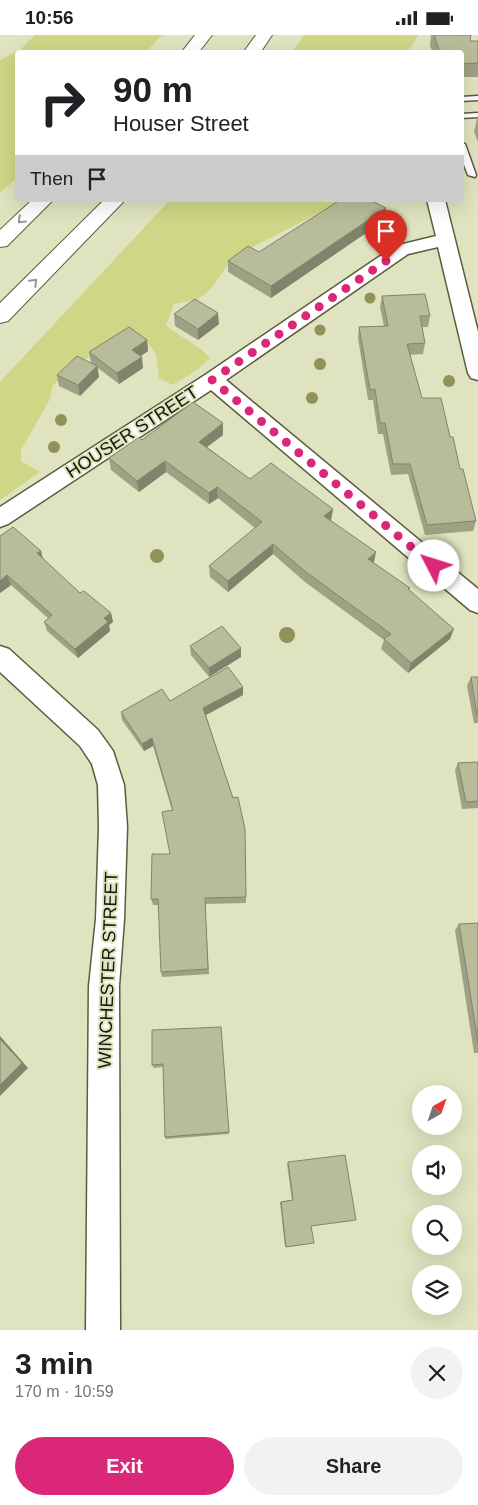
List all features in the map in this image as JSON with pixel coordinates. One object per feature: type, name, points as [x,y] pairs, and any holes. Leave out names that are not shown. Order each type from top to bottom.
[{"type":"highway","points":[[192,50],[204,35]]},
{"type":"highway","points":[[253,50],[264,35]]},
{"type":"highway","points":[[0,241],[41,202]]},
{"type":"highway","points":[[0,316],[113,202]]},
{"type":"street","points":[[436,202],[444,240],[478,373]]},
{"type":"street","name":"HOUSER STREET","points":[[0,518],[212,380],[402,250],[444,240]]},
{"type":"street","points":[[212,380],[478,603]]},
{"type":"street","name":"WINCHESTER STREET","points":[[0,656],[89,739],[104,759],[111,785],[113,827],[110,919],[104,994],[103,1330]]},
{"type":"lane","points":[[464,99],[478,99]]},
{"type":"lane","points":[[464,116],[478,115]]},
{"type":"lane","points":[[464,152],[472,175]]},
{"type":"green space","points":[[35,35],[162,35],[148,50],[20,50]]},
{"type":"green space","points":[[304,35],[419,35],[408,50],[293,50]]},
{"type":"green space","points":[[15,52],[15,180],[0,193],[0,60]]},
{"type":"green space","points":[[168,202],[337,202],[239,255],[229,263],[209,291],[201,297],[174,304],[166,326],[202,350],[210,358],[198,369],[173,385],[159,378],[156,354],[146,340],[111,343],[73,367],[52,387],[50,399],[21,450],[21,461],[40,472],[0,500],[0,382]]},
{"type":"building","points":[[434,35],[471,35],[470,41],[478,41],[478,63],[464,64],[464,50],[439,50]]},
{"type":"building","points":[[337,202],[374,202],[386,208],[271,286],[228,261],[248,246],[259,252]]},
{"type":"building","points":[[425,294],[430,316],[420,316],[425,343],[407,344],[422,398],[441,398],[450,437],[453,437],[460,469],[463,469],[476,521],[427,525],[410,464],[393,464],[385,423],[380,423],[375,389],[370,390],[359,327],[388,326],[382,296]]},
{"type":"building","points":[[195,299],[218,313],[198,329],[174,314]]},
{"type":"building","points":[[129,327],[147,340],[132,350],[142,357],[117,373],[89,352]]},
{"type":"building","points":[[77,356],[97,366],[78,385],[57,375]]},
{"type":"building","points":[[193,402],[223,423],[199,442],[250,479],[271,463],[333,509],[324,516],[376,552],[368,559],[410,588],[408,589],[454,629],[411,663],[384,639],[391,634],[306,572],[273,544],[228,581],[209,566],[262,522],[217,487],[209,493],[165,461],[137,481],[109,458],[139,437],[142,440]]},
{"type":"building","points":[[13,527],[41,551],[37,553],[80,593],[84,591],[111,613],[104,618],[108,622],[75,649],[44,622],[52,615],[7,575],[0,581],[0,536]]},
{"type":"building","points":[[222,626],[241,648],[209,668],[190,646]]},
{"type":"building","points":[[228,667],[243,687],[203,708],[233,798],[238,797],[245,829],[246,897],[205,898],[208,969],[161,972],[158,899],[151,899],[152,854],[170,854],[162,812],[173,810],[152,738],[142,744],[121,712],[162,689],[170,701]]},
{"type":"building","points":[[471,677],[478,677],[478,715],[477,715]]},
{"type":"building","points":[[478,762],[478,801],[466,802],[458,763]]},
{"type":"building","points":[[478,923],[478,1042],[459,924]]},
{"type":"building","points":[[221,1027],[229,1132],[165,1137],[163,1064],[152,1065],[152,1030]]},
{"type":"building","points":[[0,1039],[22,1063],[0,1085]]},
{"type":"building","points":[[345,1155],[356,1220],[311,1226],[314,1243],[286,1247],[281,1202],[293,1200],[288,1162]]},
{"type":"route","points":[[386,261],[212,380],[434,566]]}]
